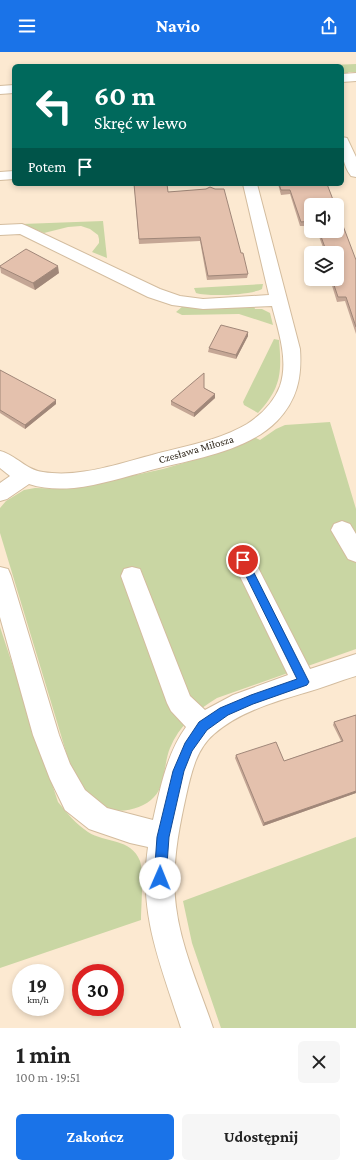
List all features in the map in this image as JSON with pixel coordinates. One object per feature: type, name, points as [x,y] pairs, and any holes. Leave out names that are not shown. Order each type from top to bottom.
[{"type":"street","points":[[344,78],[356,77]]},
{"type":"street","points":[[0,90],[12,89]]},
{"type":"street","points":[[344,146],[351,164]]},
{"type":"street","points":[[0,176],[12,175]]},
{"type":"street","name":"Czesława Miłosza","points":[[0,458],[27,475],[48,481],[70,481],[91,478],[224,443],[253,428],[276,408],[289,386],[292,371],[291,349],[251,186]]},
{"type":"street","points":[[0,230],[22,229],[154,293],[178,301],[203,304],[280,300]]},
{"type":"street","points":[[0,493],[27,475]]},
{"type":"street","points":[[342,530],[356,553]]},
{"type":"street","points":[[243,560],[304,682]]},
{"type":"street","points":[[0,576],[46,735],[59,770],[75,800],[99,819],[130,829],[163,837]]},
{"type":"street","points":[[132,576],[180,703],[203,726]]},
{"type":"street","points":[[197,1028],[164,923],[160,891],[160,864],[163,837],[178,771],[188,747],[203,726],[224,711],[251,700],[356,665]]},
{"type":"green space","points":[[344,64],[356,64],[356,72],[348,72],[349,74],[344,75]]},
{"type":"green space","points":[[103,221],[107,258],[92,252],[99,243],[99,239],[98,235],[90,229],[81,226],[68,227],[44,233],[22,224]]},
{"type":"green space","points":[[263,284],[262,289],[256,291],[229,295],[196,293],[194,288]]},
{"type":"green space","points":[[183,306],[254,306],[255,309],[262,309],[270,313],[273,325],[239,314],[182,315],[176,312]]},
{"type":"green space","points":[[274,339],[279,340],[280,371],[276,388],[266,404],[258,413],[244,405],[243,402]]},
{"type":"green space","points":[[330,422],[356,509],[356,649],[217,698],[189,719],[178,733],[168,754],[158,793],[150,801],[146,804],[123,811],[109,809],[100,805],[86,795],[73,775],[0,533],[0,508],[6,501],[24,490],[35,488],[71,489],[163,469],[211,455],[254,437],[260,440],[276,429],[285,425]]},
{"type":"green space","points":[[0,627],[58,802],[76,822],[88,832],[130,848],[140,861],[142,882],[141,920],[0,968]]},
{"type":"green space","points":[[356,837],[356,1028],[221,1028],[192,943],[183,901]]},
{"type":"building","points":[[134,186],[167,186],[168,192],[206,189],[210,187],[215,189],[224,189],[248,274],[208,276],[200,237],[139,239]]},
{"type":"building","points":[[280,186],[328,186],[332,198],[304,198],[304,222],[301,222],[290,190],[281,190]]},
{"type":"building","points":[[344,228],[356,260],[356,327],[346,297],[338,297],[334,286],[344,286],[344,246],[324,246],[322,238],[344,238]]},
{"type":"building","points":[[26,249],[58,266],[33,283],[0,267]]},
{"type":"building","points":[[221,325],[248,332],[236,355],[209,348]]},
{"type":"building","points":[[0,370],[56,400],[25,425],[0,410]]},
{"type":"building","points":[[204,373],[204,388],[215,394],[194,413],[171,401]]},
{"type":"building","points":[[356,715],[356,791],[264,823],[236,755],[276,742],[284,761],[343,741],[334,722]]},
{"type":"route","points":[[160,878],[163,837],[178,771],[188,747],[203,726],[224,711],[304,682],[243,560]]}]
